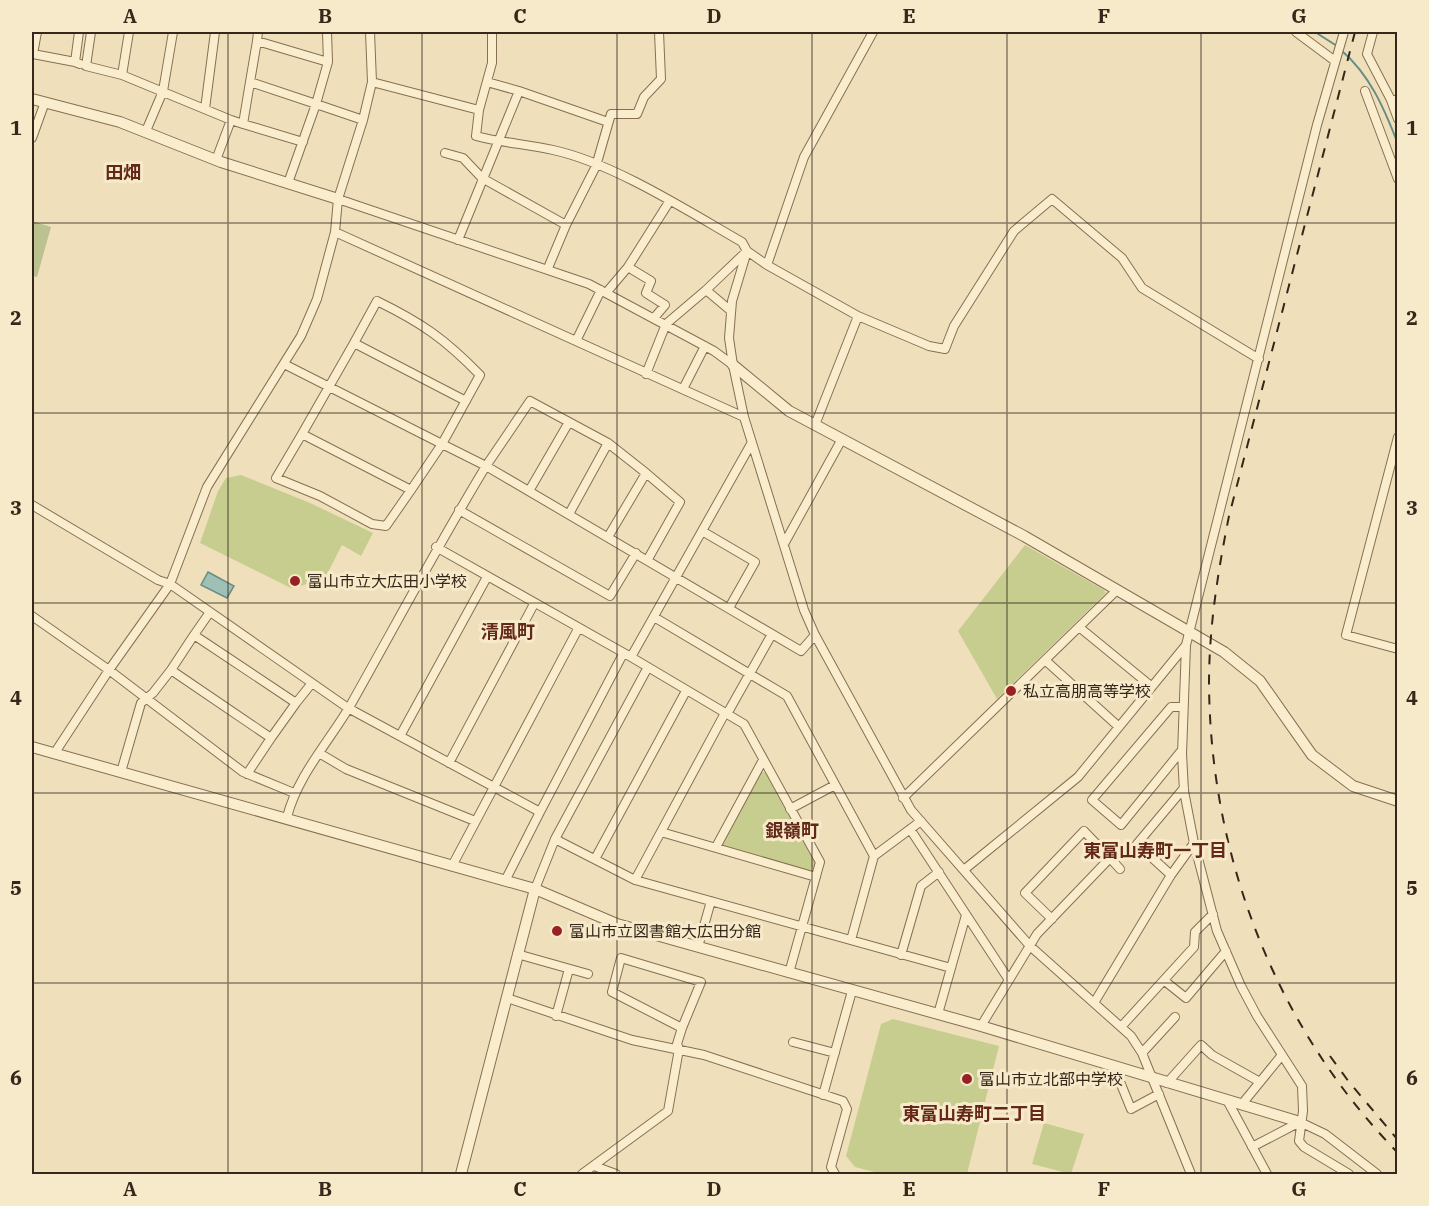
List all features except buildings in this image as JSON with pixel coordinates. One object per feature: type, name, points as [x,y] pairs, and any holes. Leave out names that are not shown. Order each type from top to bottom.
[{"type":"street","points":[[37,32],[32,54],[75,62],[122,75],[231,120],[303,142]]},
{"type":"street","points":[[75,62],[79,32]]},
{"type":"street","points":[[86,66],[91,32]]},
{"type":"street","points":[[122,75],[129,32]]},
{"type":"street","points":[[146,131],[163,91],[173,32]]},
{"type":"street","points":[[205,109],[214,32]]},
{"type":"street","points":[[288,183],[328,62],[327,32]]},
{"type":"street","points":[[54,754],[109,670],[170,584],[188,543],[207,487],[284,364],[317,299],[334,232],[338,199],[363,120],[372,82],[370,32]]},
{"type":"street","points":[[492,32],[492,63],[479,110],[476,136],[498,142],[554,150],[596,166],[742,242],[747,251],[801,287],[858,316],[929,346],[945,349],[954,326],[1014,231],[1052,199],[1122,258],[1142,288],[1259,359]]},
{"type":"street","points":[[767,265],[804,157],[873,32]]},
{"type":"street","points":[[1296,32],[1335,62]]},
{"type":"street","points":[[1344,32],[1186,645],[1183,750],[1184,788],[1194,843],[1213,914],[1226,951],[1257,1016],[1302,1086],[1303,1111],[1299,1141],[1304,1147],[1349,1174]]},
{"type":"street","points":[[1372,32],[1367,54],[1394,100],[1398,119]]},
{"type":"street","points":[[548,268],[566,225],[596,166],[611,114],[637,114],[644,97],[661,79],[661,33]]},
{"type":"street","points":[[243,124],[257,36],[328,62]]},
{"type":"street","points":[[250,82],[363,120]]},
{"type":"street","points":[[372,82],[479,110]]},
{"type":"street","points":[[487,82],[609,122]]},
{"type":"street","points":[[458,240],[519,91]]},
{"type":"street","points":[[1365,91],[1398,179]]},
{"type":"street","points":[[32,99],[146,131],[216,160],[548,268],[604,292],[705,346],[733,365],[780,405],[1024,536],[1224,652],[1260,681],[1312,755],[1353,786],[1398,801]]},
{"type":"street","points":[[32,138],[45,102]]},
{"type":"street","points":[[216,160],[231,120]]},
{"type":"street","points":[[446,153],[463,158],[482,178],[566,225]]},
{"type":"street","points":[[576,341],[604,292],[628,267],[669,202]]},
{"type":"street","points":[[334,232],[744,417]]},
{"type":"street","points":[[645,374],[666,324],[747,251]]},
{"type":"street","points":[[747,251],[731,311],[729,338],[733,365],[751,444],[804,610],[815,636],[903,798],[921,821],[1030,946],[1121,1027],[1142,1053],[1191,1174]]},
{"type":"street","points":[[628,267],[651,281],[646,293],[665,305],[654,318]]},
{"type":"street","points":[[706,290],[731,311]]},
{"type":"street","points":[[377,301],[414,320],[451,345],[480,375],[442,444],[386,526],[372,524],[320,496],[276,478],[354,343],[377,301]]},
{"type":"street","points":[[815,425],[858,316]]},
{"type":"street","points":[[354,343],[466,401]]},
{"type":"street","points":[[682,389],[705,346]]},
{"type":"street","points":[[284,364],[486,466],[648,559],[801,651],[815,636]]},
{"type":"street","points":[[287,817],[294,793],[348,708],[436,547],[486,466],[530,401],[608,443],[680,502],[648,559]]},
{"type":"street","points":[[529,491],[569,422]]},
{"type":"street","points":[[302,434],[411,490]]},
{"type":"street","points":[[1398,437],[1346,635],[1398,649]]},
{"type":"street","points":[[784,544],[842,440]]},
{"type":"street","points":[[569,514],[608,443]]},
{"type":"street","points":[[505,881],[540,812],[627,655],[654,617],[751,444]]},
{"type":"street","points":[[608,537],[646,473]]},
{"type":"street","points":[[32,520],[35,508],[118,554],[158,580],[170,584],[348,708],[540,812]]},
{"type":"street","points":[[459,510],[610,596],[636,552]]},
{"type":"street","points":[[702,531],[755,562],[729,608]]},
{"type":"street","points":[[436,547],[744,724],[820,862],[789,973]]},
{"type":"street","points":[[400,736],[488,577]]},
{"type":"street","points":[[903,798],[1117,590]]},
{"type":"street","points":[[449,763],[534,604]]},
{"type":"street","points":[[121,772],[141,703],[171,670],[210,612]]},
{"type":"street","points":[[32,616],[109,670],[247,774],[294,793]]},
{"type":"street","points":[[654,617],[787,696],[874,856]]},
{"type":"street","points":[[1079,627],[1151,687]]},
{"type":"street","points":[[452,866],[578,629]]},
{"type":"street","points":[[635,880],[772,634]]},
{"type":"street","points":[[194,635],[296,703]]},
{"type":"street","points":[[964,869],[1078,777],[1186,645]]},
{"type":"street","points":[[1045,660],[1119,727]]},
{"type":"street","points":[[461,1174],[535,889],[555,839],[648,667]]},
{"type":"street","points":[[171,670],[270,738]]},
{"type":"street","points":[[247,774],[270,738],[312,683]]},
{"type":"street","points":[[595,858],[686,691]]},
{"type":"street","points":[[1183,707],[1171,707],[1092,800],[1121,825],[1183,750]]},
{"type":"street","points":[[32,747],[287,817],[535,889],[609,921],[981,1026],[1300,1122],[1325,1134],[1349,1150],[1377,1174]]},
{"type":"street","points":[[319,753],[346,769],[475,821]]},
{"type":"street","points":[[716,847],[763,760]]},
{"type":"street","points":[[790,809],[835,785]]},
{"type":"street","points":[[1171,875],[1137,844],[1184,788]]},
{"type":"street","points":[[851,940],[874,856],[921,821]]},
{"type":"street","points":[[910,829],[1009,980]]},
{"type":"street","points":[[1052,919],[1025,893],[1084,831],[1120,869]]},
{"type":"street","points":[[661,832],[816,877]]},
{"type":"street","points":[[555,839],[635,880],[951,968]]},
{"type":"street","points":[[1094,1003],[1171,875],[1194,843]]},
{"type":"street","points":[[981,1026],[1037,934],[1110,858]]},
{"type":"street","points":[[901,955],[921,886],[939,872]]},
{"type":"street","points":[[698,947],[711,901]]},
{"type":"street","points":[[1121,1027],[1150,992],[1166,982],[1194,947],[1195,932],[1213,914]]},
{"type":"street","points":[[938,1014],[966,915]]},
{"type":"street","points":[[1166,982],[1186,998],[1226,951]]},
{"type":"street","points":[[517,954],[588,974]]},
{"type":"street","points":[[582,1174],[668,1111],[679,1049],[677,1044],[701,982],[621,958],[612,992],[682,1028]]},
{"type":"street","points":[[556,1016],[569,969]]},
{"type":"street","points":[[823,1095],[852,991]]},
{"type":"street","points":[[507,998],[632,1040],[704,1055],[843,1101],[847,1109],[831,1167],[835,1174]]},
{"type":"street","points":[[1142,1053],[1175,1017]]},
{"type":"street","points":[[793,1042],[835,1053]]},
{"type":"street","points":[[1167,1083],[1201,1045],[1212,1055],[1260,1082]]},
{"type":"street","points":[[1242,1104],[1282,1055]]},
{"type":"street","points":[[1114,1067],[1131,1109],[1159,1094]]},
{"type":"street","points":[[1227,1100],[1267,1174]]},
{"type":"street","points":[[1252,1147],[1300,1122]]},
{"type":"street","points":[[594,1166],[616,1174]]},
{"type":"green space","points":[[32,221],[51,227],[37,277],[33,276],[32,282]]},
{"type":"green space","points":[[241,475],[310,503],[373,533],[361,556],[342,545],[324,580],[291,588],[200,543],[218,491],[226,478]]},
{"type":"green space","points":[[1025,545],[1106,593],[997,699],[958,631]]},
{"type":"green space","points":[[759,772],[765,772],[816,865],[808,872],[719,846]]},
{"type":"green space","points":[[893,1019],[999,1046],[967,1174],[882,1174],[855,1167],[846,1156],[881,1024]]},
{"type":"green space","points":[[1044,1123],[1084,1134],[1071,1174],[1032,1164]]},
{"type":"water","points":[[208,572],[234,586],[227,598],[201,585]]},
{"type":"waterway","points":[[1315,32],[1337,46]]},
{"type":"waterway","points":[[1341,50],[1368,81],[1398,144]]},
{"type":"railway","points":[[1355,32],[1229,516],[1215,599],[1209,683],[1212,748],[1222,812],[1237,875],[1258,936],[1285,995],[1317,1051],[1355,1104],[1398,1153]]},
{"type":"railway","points":[[1330,1056],[1398,1140]]},
{"type":"place","name":"富山市立大広田小学校","points":[[295,581]]},
{"type":"place","name":"私立高朋高等学校","points":[[1011,691]]},
{"type":"place","name":"富山市立図書館大広田分館","points":[[557,931]]},
{"type":"place","name":"富山市立北部中学校","points":[[967,1079]]},
{"type":"district","name":"田畑","points":[[123,172]]},
{"type":"district","name":"清風町","points":[[508,631]]},
{"type":"district","name":"銀嶺町","points":[[792,830]]},
{"type":"district","name":"東富山寿町一丁目","points":[[1155,850]]},
{"type":"district","name":"東富山寿町二丁目","points":[[974,1113]]}]
